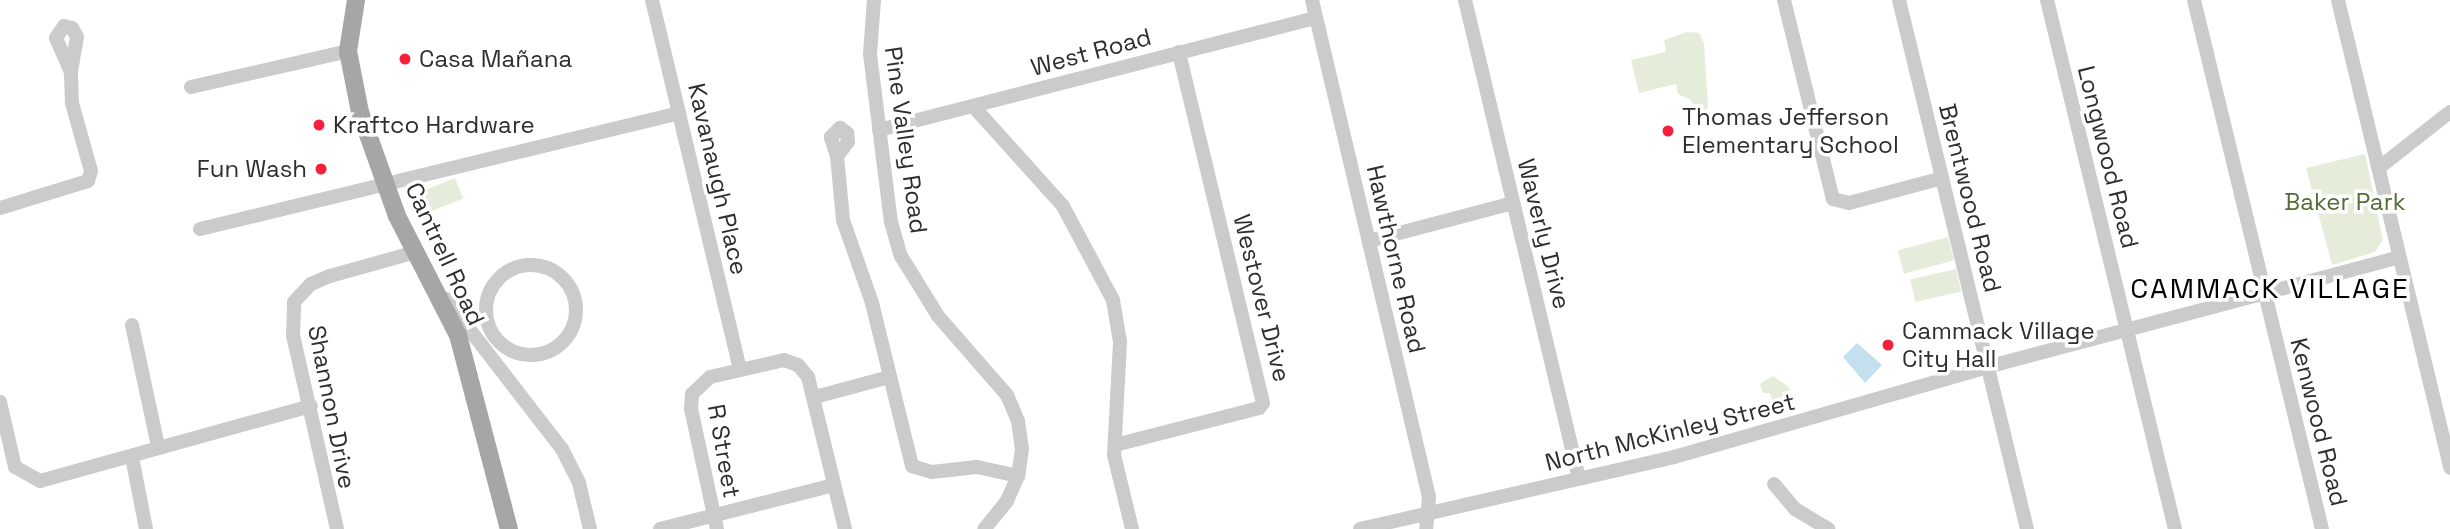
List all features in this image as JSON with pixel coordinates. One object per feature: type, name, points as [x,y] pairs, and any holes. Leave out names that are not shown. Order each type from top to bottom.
[{"type":"main road","name":"Cantrell Road","points":[[356,0],[348,51],[360,112],[386,187],[415,251],[438,289],[458,335],[509,529]]},
{"type":"street","name":"Kavanaugh Place","points":[[652,0],[740,368]]},
{"type":"street","name":"Pine Valley Road","points":[[874,0],[870,54],[891,222],[901,256],[938,316],[1010,401],[1021,435],[1018,476],[1007,501],[984,529]]},
{"type":"street","name":"Hawthorne Road","points":[[1312,0],[1429,513],[1426,529]]},
{"type":"street","name":"Waverly Drive","points":[[1465,0],[1579,478]]},
{"type":"street","points":[[1784,0],[1833,199],[1849,203],[1942,178]]},
{"type":"street","name":"Brentwood Road","points":[[1899,0],[2027,529]]},
{"type":"street","name":"Longwood Road","points":[[2047,0],[2175,529]]},
{"type":"street","name":"Kenwood Road","points":[[2194,0],[2322,529]]},
{"type":"street","points":[[2338,0],[2450,468]]},
{"type":"street","name":"West Road","points":[[879,130],[1315,18]]},
{"type":"street","points":[[191,87],[348,51]]},
{"type":"street","name":"Westover Drive","points":[[1115,445],[1259,408],[1263,403],[1179,52]]},
{"type":"street","points":[[0,208],[88,181],[91,171],[72,103],[71,72]]},
{"type":"street","points":[[973,106],[1063,206],[1111,293],[1120,342],[1115,445],[1132,529]]},
{"type":"street","points":[[2380,167],[2450,112]]},
{"type":"street","points":[[200,229],[386,187],[680,113]]},
{"type":"street","points":[[836,156],[844,220],[873,303],[906,449],[917,470],[977,467],[1018,476]]},
{"type":"street","points":[[1369,241],[1513,203]]},
{"type":"street","name":"Shannon Drive","points":[[337,529],[292,330],[291,312],[298,296],[330,276],[415,251]]},
{"type":"street","name":"North McKinley Street","points":[[1360,529],[1799,424],[1988,367],[2398,258]]},
{"type":"street","points":[[472,333],[487,322],[492,288],[506,272],[519,267],[547,267],[559,274],[575,297],[577,312],[571,332],[547,353],[526,356],[506,348],[487,322]]},
{"type":"street","points":[[438,289],[562,449],[579,482],[590,529]]},
{"type":"street","points":[[132,325],[158,446]]},
{"type":"street","name":"R Street","points":[[714,522],[691,401],[704,380],[740,368],[791,361],[804,370],[815,397],[845,529]]},
{"type":"street","points":[[815,397],[889,377]]},
{"type":"street","points":[[2434,399],[2450,395]]},
{"type":"street","points":[[0,402],[15,467],[30,478],[50,480],[132,457],[158,446],[311,406]]},
{"type":"street","points":[[132,457],[146,529]]},
{"type":"street","points":[[1774,484],[1795,509],[1828,529]]},
{"type":"street","points":[[660,529],[714,522],[834,485]]},
{"type":"green space","points":[[1687,32],[1699,33],[1704,43],[1708,107],[1702,114],[1693,111],[1691,100],[1678,94],[1676,84],[1639,93],[1631,60],[1666,52],[1664,40]]},
{"type":"green space","name":"Baker Park","points":[[2365,154],[2383,240],[2375,252],[2332,265],[2306,168]]},
{"type":"green space","points":[[455,178],[463,198],[420,216],[411,196]]},
{"type":"green space","points":[[1948,237],[1954,260],[1904,274],[1898,250]]},
{"type":"green space","points":[[1956,269],[1961,291],[1915,302],[1910,280]]},
{"type":"green space","points":[[1773,376],[1789,387],[1793,397],[1774,408],[1770,393],[1763,393],[1760,384]]},
{"type":"water","points":[[1857,343],[1882,365],[1865,383],[1843,357]]},
{"type":"place","name":"Casa Mañana","points":[[405,59]]},
{"type":"place","name":"Kraftco Hardware","points":[[319,125]]},
{"type":"place","name":"Thomas Jefferson Elementary School","points":[[1668,131]]},
{"type":"place","name":"Fun Wash","points":[[321,169]]},
{"type":"place","name":"Cammack Village City Hall","points":[[1888,345]]},
{"type":"district","name":"CAMMACK VILLAGE","points":[[2270,288]]}]
